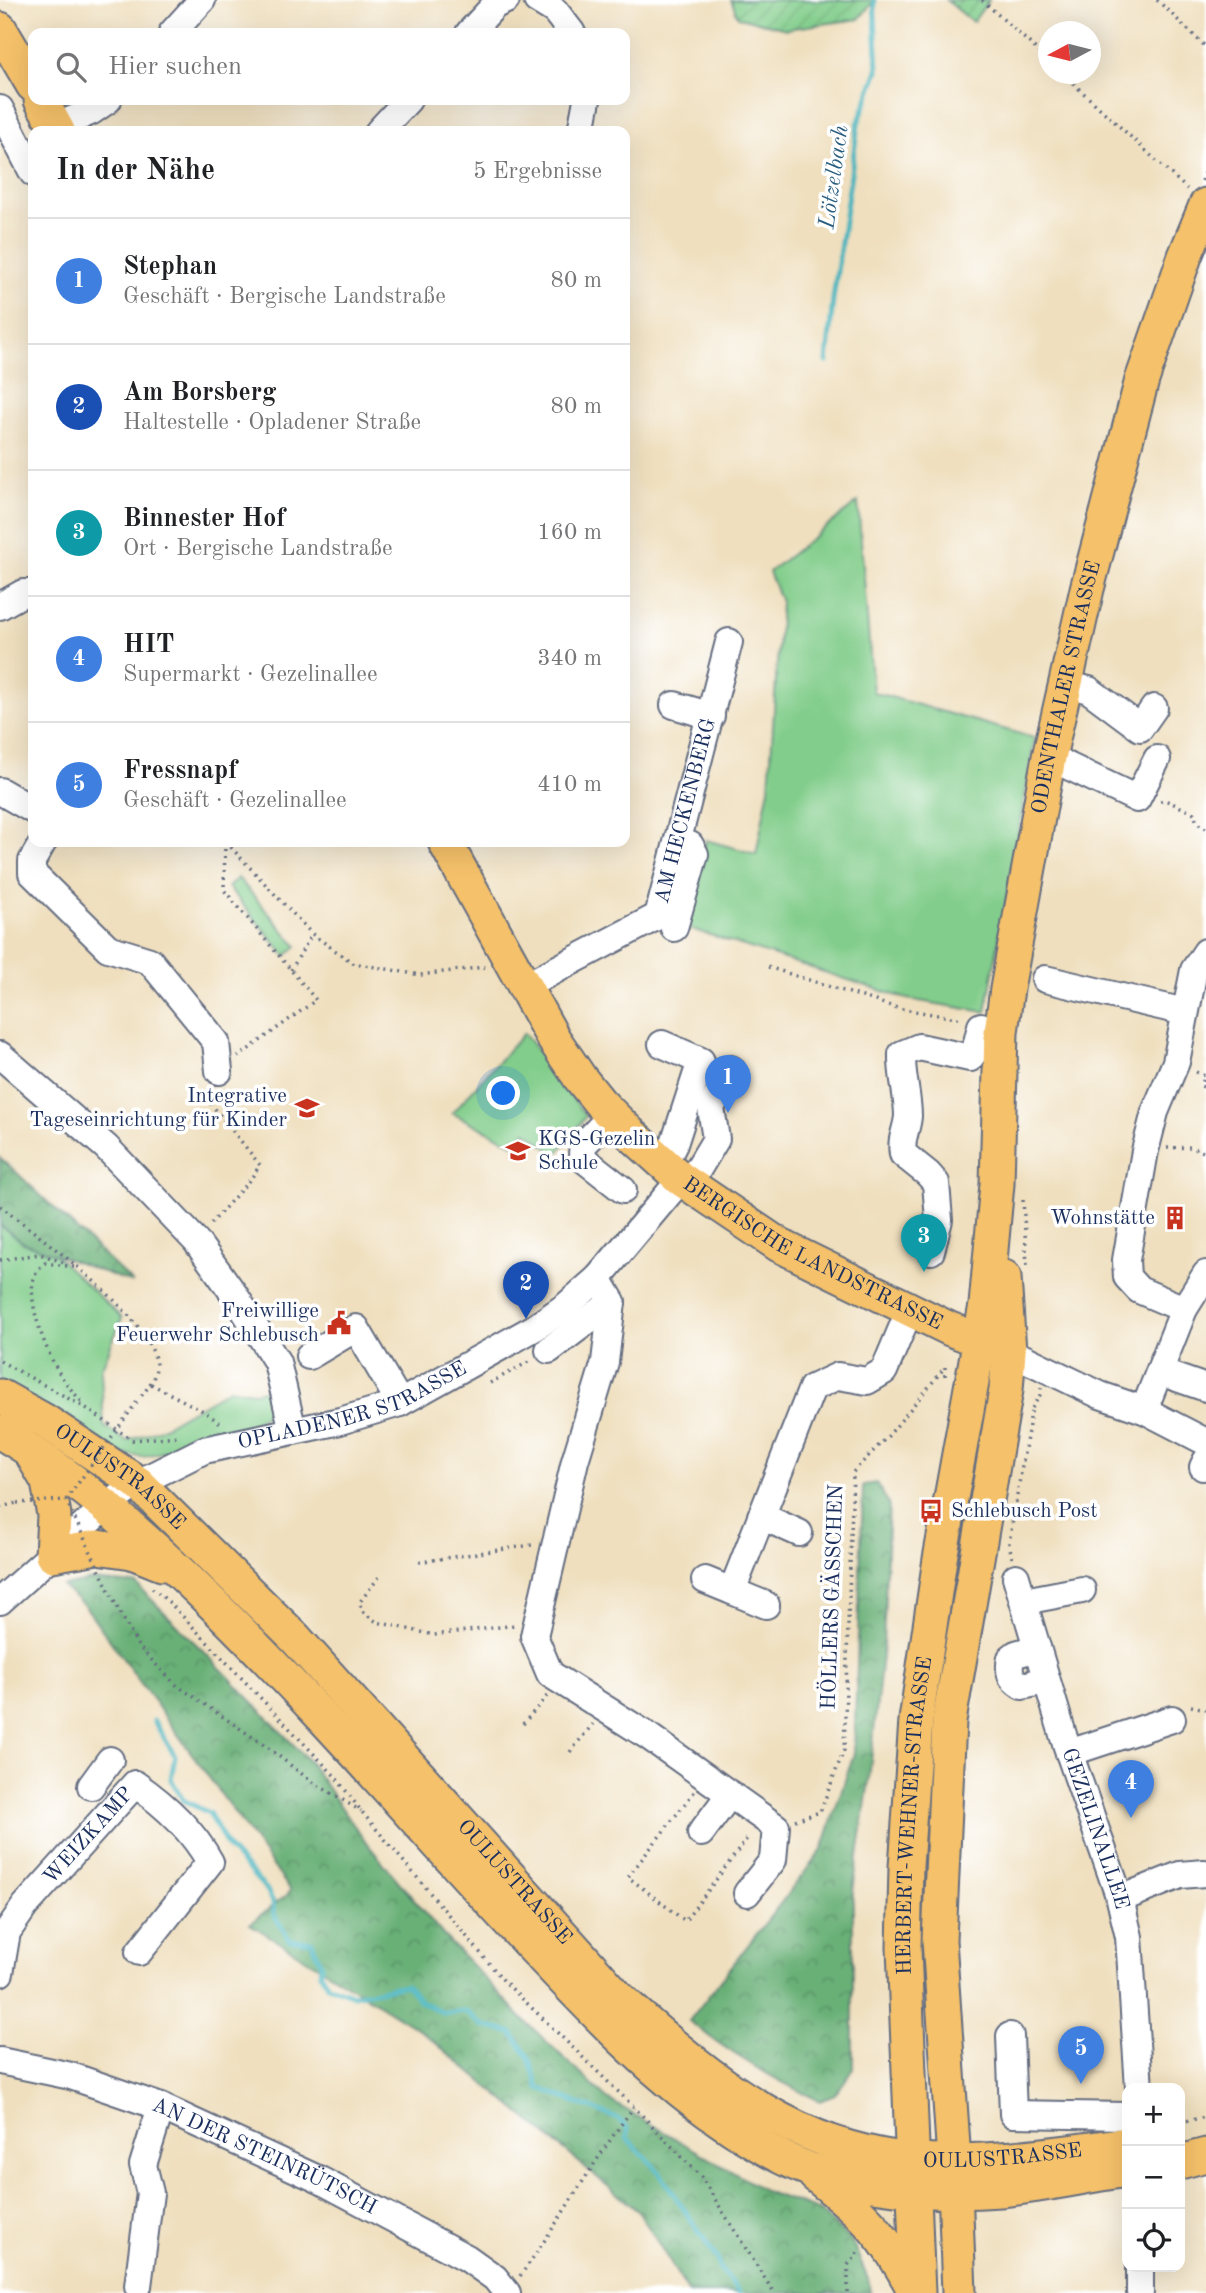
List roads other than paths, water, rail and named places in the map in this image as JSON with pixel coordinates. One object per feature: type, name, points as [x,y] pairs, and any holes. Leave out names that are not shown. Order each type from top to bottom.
[{"type":"main road","points":[[0,29],[28,77]]},
{"type":"main road","name":"ODENTHALER STRASSE","points":[[995,1347],[1010,1190],[1001,1032],[1007,989],[1065,684],[1142,380],[1201,201]]},
{"type":"main road","name":"BERGISCHE LANDSTRASSE","points":[[448,847],[553,1038],[580,1078],[612,1115],[678,1176],[779,1245],[995,1347]]},
{"type":"main road","name":"ODENTHALER STRASSE","points":[[995,1347],[986,1305],[990,1254],[1010,1190]]},
{"type":"main road","points":[[917,1312],[944,1313],[963,1302],[990,1254]]},
{"type":"main road","points":[[917,1312],[947,1345],[961,1374],[967,1408]]},
{"type":"main road","name":"HERBERT-WEHNER-STRASSE","points":[[917,2293],[904,1948],[916,1720],[940,1559],[967,1408],[995,1347]]},
{"type":"main road","name":"HERBERT-WEHNER-STRASSE","points":[[958,2293],[954,2176],[939,1940],[949,1721],[1002,1415],[995,1347]]},
{"type":"main road","name":"OULUSTRASSE","points":[[0,1396],[45,1421],[138,1483],[296,1639],[618,1997],[670,2044],[715,2080],[760,2108],[809,2134],[885,2157],[913,2175]]},
{"type":"main road","name":"OULUSTRASSE","points":[[0,1432],[68,1475],[178,1569],[298,1688],[461,1870],[599,2017],[648,2064],[723,2123],[808,2169],[887,2187],[913,2175],[954,2176],[1001,2190],[1122,2171]]},
{"type":"main road","points":[[28,1448],[48,1482],[54,1515],[52,1555],[97,1547],[132,1552],[178,1569]]},
{"type":"main road","points":[[1185,2138],[1206,2136]]},
{"type":"main road","name":"OULUSTRASSE","points":[[954,2176],[1038,2155],[1122,2145]]},
{"type":"main road","points":[[1185,2161],[1206,2155]]},
{"type":"main road","points":[[808,2169],[847,2200],[879,2232],[917,2293]]},
{"type":"street","points":[[177,28],[202,0]]},
{"type":"street","points":[[474,28],[495,5],[506,0]]},
{"type":"street","points":[[537,0],[555,11],[568,28]]},
{"type":"street","points":[[28,163],[0,108],[44,105],[92,111],[101,105]]},
{"type":"street","points":[[384,126],[403,105]]},
{"type":"street","points":[[582,126],[586,105]]},
{"type":"street","points":[[0,606],[23,593],[28,593]]},
{"type":"street","name":"AM HECKENBERG","points":[[518,975],[658,916],[729,642]]},
{"type":"street","points":[[1065,684],[1089,690],[1139,728],[1154,708]]},
{"type":"street","points":[[674,705],[711,716]]},
{"type":"street","points":[[1049,757],[1137,799],[1157,759]]},
{"type":"street","points":[[0,791],[28,807]]},
{"type":"street","points":[[674,928],[695,854],[690,845],[678,841]]},
{"type":"street","points":[[40,847],[32,860],[32,873],[108,948],[150,961],[216,1042],[219,1071]]},
{"type":"street","points":[[1184,1309],[1139,1290],[1127,1278],[1126,1260],[1147,1146],[1156,1112],[1177,1062],[1194,970],[1206,953]]},
{"type":"street","points":[[1045,979],[1185,1012]]},
{"type":"street","points":[[931,1251],[939,1220],[936,1183],[903,1154],[901,1142],[908,1117],[901,1073],[902,1054],[919,1046],[970,1058],[975,1051],[981,1026],[1001,1032]]},
{"type":"street","points":[[662,1044],[701,1061],[674,1144],[678,1176]]},
{"type":"street","points":[[0,1055],[106,1147],[196,1241],[277,1362],[293,1431]]},
{"type":"street","points":[[678,1176],[716,1139],[711,1108],[731,1069]]},
{"type":"street","points":[[612,1115],[583,1145],[582,1154],[586,1161],[623,1190]]},
{"type":"street","name":"OPLADENER STRASSE","points":[[0,1601],[106,1506],[138,1483],[204,1450],[359,1416],[400,1403],[534,1328],[566,1306],[598,1278],[678,1176]]},
{"type":"street","points":[[1144,1410],[1184,1309],[1206,1274]]},
{"type":"street","points":[[598,1278],[612,1302],[605,1362],[575,1461],[534,1636],[550,1674],[770,1822],[773,1860],[747,1894]]},
{"type":"street","points":[[549,1350],[612,1302]]},
{"type":"street","points":[[732,1591],[812,1388],[838,1376],[867,1381],[884,1371],[917,1312]]},
{"type":"street","points":[[309,1356],[356,1328],[400,1403]]},
{"type":"street","name":"BERGISCHE LANDSTRASSE","points":[[995,1347],[1100,1395],[1144,1410],[1205,1457]]},
{"type":"street","points":[[1160,1371],[1206,1388]]},
{"type":"street","points":[[761,1516],[799,1533]]},
{"type":"street","points":[[705,1580],[766,1605]]},
{"type":"street","name":"GEZELINALLEE","points":[[1082,1590],[1020,1589],[1069,1753],[1120,1899],[1130,1942],[1139,2083]]},
{"type":"street","points":[[1069,1753],[1172,1719]]},
{"type":"street","points":[[91,1786],[110,1760]]},
{"type":"street","name":"WEIZKAMP","points":[[0,1973],[3,1931],[135,1784],[156,1798],[202,1847],[210,1862],[139,1952]]},
{"type":"street","points":[[701,1833],[730,1794]]},
{"type":"street","points":[[1120,1899],[1180,1875],[1205,1873]]},
{"type":"street","points":[[1010,2036],[1013,2114],[1122,2116]]},
{"type":"street","name":"AN DER STEINRÜTSCH","points":[[0,2061],[71,2076],[161,2107],[320,2180],[467,2258],[511,2288]]},
{"type":"street","points":[[138,2286],[150,2193],[144,2165],[161,2107]]},
{"type":"street","points":[[1140,2272],[1140,2293]]},
{"type":"waterway","name":"Lötzelbach","points":[[827,362],[833,299],[858,124],[878,70],[874,0]]},
{"type":"waterway","points":[[154,1721],[175,1756],[171,1779],[183,1800],[209,1813],[229,1849],[267,1890],[273,1902],[274,1915],[290,1940],[312,1942],[321,1964],[320,1973],[328,1985],[353,1995],[406,1985],[420,2001],[444,2013],[466,2011],[482,2025],[512,2033],[528,2056],[539,2088],[618,2119],[628,2129],[627,2138],[660,2173],[717,2259],[720,2269],[739,2293]]},
{"type":"place","name":"Integrative Tageseinrichtung für Kinder","points":[[307,1108]]},
{"type":"place","name":"Stephan","points":[[728,1113]]},
{"type":"place","name":"KGS-Gezelin Schule","points":[[518,1151]]},
{"type":"place","name":"Wohnstätte","points":[[1175,1218]]},
{"type":"place","name":"Binnester Hof","points":[[924,1272]]},
{"type":"place","name":"Am Borsberg","points":[[526,1319]]},
{"type":"place","name":"Freiwillige Feuerwehr Schlebusch","points":[[339,1323]]},
{"type":"place","name":"Schlebusch Post","points":[[931,1511]]},
{"type":"place","name":"HIT","points":[[1131,1818]]},
{"type":"place","name":"Fressnapf","points":[[1081,2084]]}]
